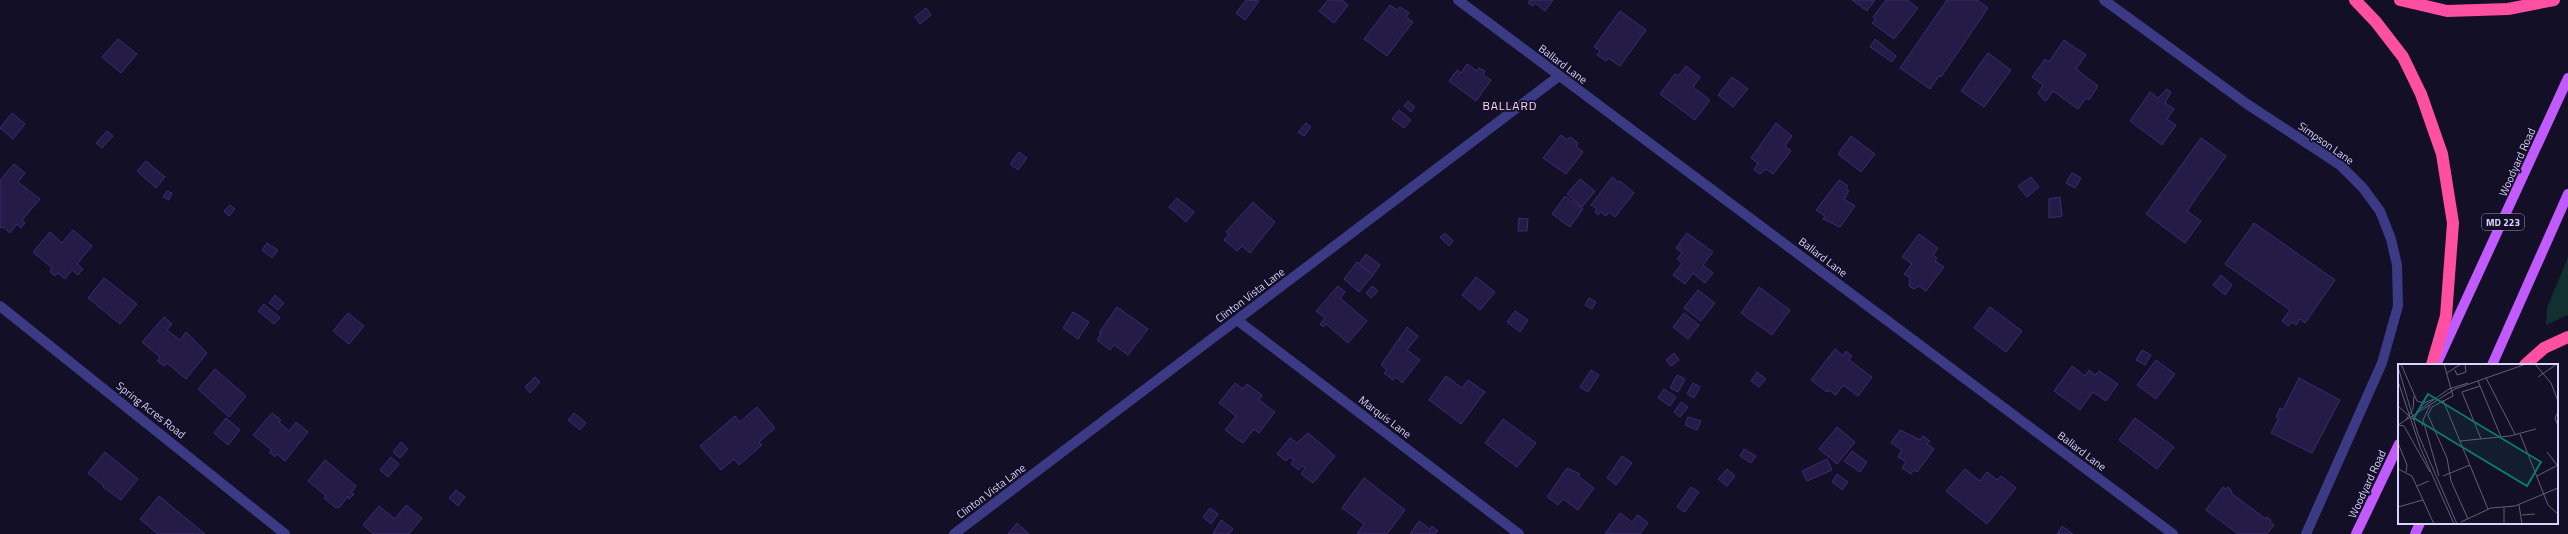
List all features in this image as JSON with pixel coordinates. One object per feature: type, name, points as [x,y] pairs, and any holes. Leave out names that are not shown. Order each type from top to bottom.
[{"type":"highway","points":[[2355,0],[2376,22],[2403,57],[2421,94],[2442,154],[2453,223],[2446,316],[2432,364]]},
{"type":"highway","points":[[2400,0],[2447,11],[2508,9],[2554,0]]},
{"type":"highway","points":[[2526,364],[2544,348],[2568,337]]},
{"type":"main road","name":"Woodyard Road","points":[[2436,364],[2568,78]]},
{"type":"main road","points":[[2492,364],[2568,194]]},
{"type":"main road","name":"Woodyard Road","points":[[2356,534],[2398,446]]},
{"type":"main road","points":[[2363,534],[2384,476]]},
{"type":"main road","points":[[2415,534],[2420,524]]},
{"type":"street","name":"Ballard Lane","points":[[1458,0],[2173,534]]},
{"type":"street","name":"Simpson Lane","points":[[2104,0],[2247,104],[2340,165],[2363,188],[2380,211],[2397,265],[2398,306],[2382,363],[2365,406],[2306,534]]},
{"type":"street","name":"Clinton Vista Lane","points":[[954,534],[1559,76]]},
{"type":"street","name":"Spring Acres Road","points":[[0,306],[285,534]]},
{"type":"street","name":"Marquis Lane","points":[[1237,320],[1519,534]]},
{"type":"green space","points":[[2568,257],[2568,315],[2546,325],[2547,308]]},
{"type":"building","points":[[1246,0],[1259,1],[1245,20],[1236,13]]},
{"type":"building","points":[[1328,0],[1342,0],[1348,5],[1334,23],[1319,11]]},
{"type":"building","points":[[1530,0],[1553,0],[1545,11],[1535,3],[1533,6],[1528,3]]},
{"type":"building","points":[[1852,0],[1875,0],[1867,11]]},
{"type":"building","points":[[1886,0],[1907,0],[1918,8],[1894,39],[1872,23],[1876,19],[1873,17]]},
{"type":"building","points":[[1947,0],[1977,0],[1988,8],[1941,77],[1939,76],[1930,89],[1900,68]]},
{"type":"building","points":[[1390,5],[1397,10],[1400,7],[1409,13],[1406,17],[1413,22],[1387,56],[1364,39]]},
{"type":"building","points":[[926,8],[931,15],[920,24],[915,17]]},
{"type":"building","points":[[1620,11],[1646,30],[1620,66],[1608,58],[1606,61],[1597,55],[1600,51],[1594,47]]},
{"type":"building","points":[[118,39],[137,54],[121,73],[102,57]]},
{"type":"building","points":[[1875,39],[1896,56],[1892,62],[1870,47]]},
{"type":"building","points":[[2064,40],[2086,55],[2076,69],[2098,86],[2089,100],[2086,98],[2078,109],[2053,91],[2046,101],[2043,99],[2038,93],[2043,85],[2032,77],[2045,59],[2049,62]]},
{"type":"building","points":[[1988,53],[2011,70],[1984,107],[1961,91]]},
{"type":"building","points":[[1467,64],[1477,71],[1479,68],[1485,71],[1483,75],[1491,80],[1476,101],[1449,81],[1457,70],[1461,73]]},
{"type":"building","points":[[1686,66],[1700,77],[1693,87],[1710,100],[1695,120],[1660,94],[1675,74],[1678,76]]},
{"type":"building","points":[[1732,77],[1748,89],[1733,107],[1718,95]]},
{"type":"building","points":[[2167,89],[2171,92],[2165,103],[2174,109],[2167,119],[2176,125],[2162,145],[2130,121],[2150,92],[2158,98]]},
{"type":"building","points":[[1408,101],[1415,107],[1411,112],[1404,106]]},
{"type":"building","points":[[1399,110],[1411,120],[1404,128],[1392,119]]},
{"type":"building","points":[[12,113],[25,124],[13,139],[0,128]]},
{"type":"building","points":[[1306,123],[1311,127],[1304,136],[1298,132]]},
{"type":"building","points":[[1776,123],[1792,136],[1785,146],[1791,151],[1773,174],[1766,169],[1760,174],[1754,170],[1758,163],[1751,158]]},
{"type":"building","points":[[107,131],[113,136],[102,148],[96,143]]},
{"type":"building","points":[[1561,135],[1567,140],[1570,137],[1578,143],[1576,146],[1583,152],[1566,174],[1543,158]]},
{"type":"building","points":[[1851,136],[1875,154],[1861,172],[1838,154]]},
{"type":"building","points":[[2201,138],[2226,156],[2187,211],[2201,221],[2185,243],[2146,214]]},
{"type":"building","points":[[1019,152],[1027,158],[1018,170],[1010,164]]},
{"type":"building","points":[[146,161],[165,177],[156,188],[137,171]]},
{"type":"building","points":[[14,164],[25,173],[18,182],[40,199],[22,220],[25,223],[21,228],[17,224],[10,233],[3,227],[0,228],[0,180]]},
{"type":"building","points":[[2072,173],[2081,178],[2075,188],[2066,183]]},
{"type":"building","points":[[1612,177],[1618,182],[1620,181],[1634,193],[1615,217],[1609,212],[1606,216],[1601,212],[1598,215],[1595,212],[1597,209],[1591,205]]},
{"type":"building","points":[[2031,177],[2039,187],[2027,197],[2018,186]]},
{"type":"building","points":[[1580,179],[1595,191],[1582,207],[1567,194]]},
{"type":"building","points":[[1839,180],[1848,186],[1846,189],[1849,191],[1844,199],[1855,206],[1840,227],[1823,219],[1825,216],[1816,210]]},
{"type":"building","points":[[167,191],[172,193],[169,200],[163,197]]},
{"type":"building","points":[[1565,196],[1583,209],[1570,227],[1552,214]]},
{"type":"building","points":[[2060,197],[2062,216],[2049,218],[2049,199]]},
{"type":"building","points":[[1177,198],[1194,212],[1186,222],[1169,207]]},
{"type":"building","points":[[1253,202],[1275,222],[1250,253],[1242,246],[1237,251],[1224,240],[1229,234],[1226,232]]},
{"type":"building","points":[[230,205],[235,209],[229,216],[224,211]]},
{"type":"building","points":[[1519,218],[1528,219],[1527,231],[1518,231]]},
{"type":"building","points":[[2254,223],[2335,280],[2305,323],[2300,319],[2296,325],[2292,322],[2289,326],[2282,321],[2290,310],[2225,264]]},
{"type":"building","points":[[73,230],[92,246],[77,264],[83,269],[78,275],[72,270],[65,279],[58,273],[55,276],[50,272],[52,268],[33,252],[50,232],[62,243]]},
{"type":"building","points":[[1445,233],[1453,241],[1449,246],[1440,237]]},
{"type":"building","points":[[1687,233],[1713,252],[1703,265],[1713,273],[1705,283],[1693,273],[1685,284],[1673,275],[1682,263],[1677,259],[1682,253],[1676,248]]},
{"type":"building","points":[[1919,234],[1938,248],[1933,255],[1937,258],[1935,261],[1944,267],[1926,291],[1919,286],[1914,289],[1909,286],[1910,278],[1904,274],[1912,264],[1902,257]]},
{"type":"building","points":[[267,243],[278,250],[272,258],[262,250]]},
{"type":"building","points":[[1366,254],[1380,265],[1373,275],[1359,264]]},
{"type":"building","points":[[1357,262],[1373,275],[1359,292],[1344,279]]},
{"type":"building","points":[[2221,275],[2232,285],[2225,295],[2213,285]]},
{"type":"building","points":[[1476,277],[1495,292],[1480,310],[1462,295]]},
{"type":"building","points":[[104,278],[137,304],[120,324],[88,298]]},
{"type":"building","points":[[1338,286],[1345,292],[1340,298],[1367,321],[1348,343],[1326,324],[1323,327],[1320,324],[1325,318],[1316,311]]},
{"type":"building","points":[[1372,286],[1378,291],[1371,298],[1366,293]]},
{"type":"building","points":[[1759,287],[1790,310],[1772,335],[1741,313]]},
{"type":"building","points":[[1698,290],[1715,303],[1701,321],[1684,308]]},
{"type":"building","points":[[275,295],[284,303],[278,310],[269,303]]},
{"type":"building","points":[[1589,298],[1596,302],[1592,309],[1585,305]]},
{"type":"building","points":[[264,304],[280,318],[274,324],[258,311]]},
{"type":"building","points":[[1117,307],[1148,329],[1128,355],[1114,345],[1110,350],[1097,340],[1101,334],[1099,333]]},
{"type":"building","points":[[1990,307],[2022,331],[2006,352],[1974,328]]},
{"type":"building","points":[[1515,311],[1528,320],[1520,332],[1507,322]]},
{"type":"building","points":[[1073,312],[1089,322],[1078,339],[1063,328]]},
{"type":"building","points":[[348,313],[364,326],[349,344],[333,331]]},
{"type":"building","points":[[1684,313],[1699,325],[1688,339],[1673,327]]},
{"type":"building","points":[[164,317],[172,324],[167,330],[180,340],[186,332],[207,353],[186,379],[167,363],[164,366],[157,361],[160,357],[142,342]]},
{"type":"building","points":[[1407,327],[1418,336],[1407,350],[1420,360],[1402,383],[1396,377],[1393,380],[1384,373],[1387,370],[1381,365]]},
{"type":"building","points":[[1835,349],[1843,356],[1846,351],[1852,356],[1849,360],[1872,377],[1858,396],[1843,385],[1836,395],[1828,390],[1827,392],[1811,380]]},
{"type":"building","points":[[2142,350],[2151,355],[2145,365],[2136,360]]},
{"type":"building","points":[[1674,353],[1679,360],[1671,366],[1666,360]]},
{"type":"building","points":[[2156,360],[2175,374],[2156,399],[2137,385]]},
{"type":"building","points":[[2072,366],[2085,376],[2089,370],[2095,375],[2099,371],[2118,384],[2106,401],[2093,392],[2080,410],[2054,391]]},
{"type":"building","points":[[215,369],[246,396],[229,417],[198,389]]},
{"type":"building","points":[[1591,370],[1599,375],[1588,392],[1580,387]]},
{"type":"building","points":[[1757,372],[1766,379],[1759,387],[1751,381]]},
{"type":"building","points":[[1677,375],[1685,379],[1678,392],[1670,388]]},
{"type":"building","points":[[1446,376],[1462,388],[1468,380],[1485,392],[1461,424],[1429,400]]},
{"type":"building","points":[[535,377],[540,382],[530,393],[525,387]]},
{"type":"building","points":[[2299,378],[2340,400],[2312,453],[2271,433],[2279,418],[2276,417],[2280,408],[2283,410]]},
{"type":"building","points":[[1235,383],[1243,389],[1247,384],[1262,395],[1259,400],[1275,412],[1259,433],[1254,429],[1243,443],[1225,430],[1236,416],[1219,403]]},
{"type":"building","points":[[1693,383],[1700,387],[1694,398],[1687,394]]},
{"type":"building","points":[[1664,389],[1676,397],[1670,406],[1658,398]]},
{"type":"building","points":[[1681,402],[1688,407],[1680,417],[1674,412]]},
{"type":"building","points":[[757,407],[775,428],[759,442],[762,445],[739,465],[734,459],[721,470],[700,446],[735,416],[740,422]]},
{"type":"building","points":[[272,413],[281,420],[279,422],[289,431],[296,422],[308,432],[285,461],[277,454],[275,457],[269,452],[272,450],[253,435]]},
{"type":"building","points":[[574,413],[586,423],[580,430],[568,420]]},
{"type":"building","points":[[1688,417],[1701,421],[1697,430],[1685,425]]},
{"type":"building","points":[[226,418],[240,430],[228,445],[214,433]]},
{"type":"building","points":[[2135,418],[2174,447],[2157,469],[2119,440]]},
{"type":"building","points":[[1503,419],[1536,443],[1517,467],[1485,443]]},
{"type":"building","points":[[1837,427],[1855,442],[1837,464],[1819,449]]},
{"type":"building","points":[[1900,430],[1920,440],[1923,436],[1930,441],[1927,444],[1934,449],[1917,472],[1914,470],[1911,474],[1902,468],[1906,462],[1898,457],[1902,450],[1891,443]]},
{"type":"building","points":[[1308,433],[1335,456],[1313,483],[1301,474],[1305,468],[1302,466],[1299,470],[1291,464],[1294,460],[1290,457],[1286,461],[1277,454],[1290,438],[1297,443]]},
{"type":"building","points":[[401,442],[408,449],[400,458],[393,452]]},
{"type":"building","points":[[1744,449],[1756,456],[1751,463],[1740,456]]},
{"type":"building","points":[[1852,451],[1867,462],[1860,472],[1844,461]]},
{"type":"building","points":[[105,452],[138,479],[121,500],[103,487],[104,486],[88,473]]},
{"type":"building","points":[[1622,456],[1632,463],[1616,485],[1607,478]]},
{"type":"building","points":[[391,457],[399,464],[388,477],[380,470]]},
{"type":"building","points":[[1827,459],[1832,470],[1807,481],[1802,471]]},
{"type":"building","points":[[325,460],[356,486],[351,493],[354,494],[349,499],[348,496],[340,507],[336,508],[324,498],[326,496],[308,481]]},
{"type":"building","points":[[1567,468],[1580,474],[1578,476],[1594,488],[1578,510],[1563,499],[1558,505],[1547,497]]},
{"type":"building","points":[[1727,469],[1735,476],[1727,486],[1718,479]]},
{"type":"building","points":[[1965,469],[1980,481],[1987,472],[1997,480],[2001,476],[2016,488],[1987,524],[1946,491]]},
{"type":"building","points":[[1837,474],[1848,482],[1842,490],[1832,482]]},
{"type":"building","points":[[1364,478],[1405,510],[1387,534],[1357,534],[1364,524],[1342,508]]},
{"type":"building","points":[[1691,487],[1699,492],[1685,512],[1677,507]]},
{"type":"building","points":[[2223,487],[2226,489],[2228,487],[2232,491],[2231,493],[2266,519],[2267,517],[2271,520],[2270,522],[2274,525],[2267,534],[2238,534],[2206,510]]},
{"type":"building","points":[[456,490],[465,497],[458,506],[449,498]]},
{"type":"building","points":[[159,496],[205,534],[158,534],[140,519]]},
{"type":"building","points":[[406,505],[422,518],[409,534],[374,534],[363,525],[379,506],[395,519]]},
{"type":"building","points":[[1210,508],[1218,514],[1211,524],[1203,517]]},
{"type":"building","points":[[1620,513],[1632,522],[1638,515],[1648,523],[1640,534],[1605,534]]},
{"type":"building","points":[[1221,520],[1233,529],[1229,534],[1213,534]]},
{"type":"building","points":[[1419,521],[1430,529],[1432,526],[1438,531],[1435,534],[1410,534]]},
{"type":"building","points":[[1017,523],[1029,534],[1008,534]]},
{"type":"building","points":[[2062,526],[2073,534],[2057,534]]},
{"type":"district","name":"BALLARD","points":[[1510,106]]}]
